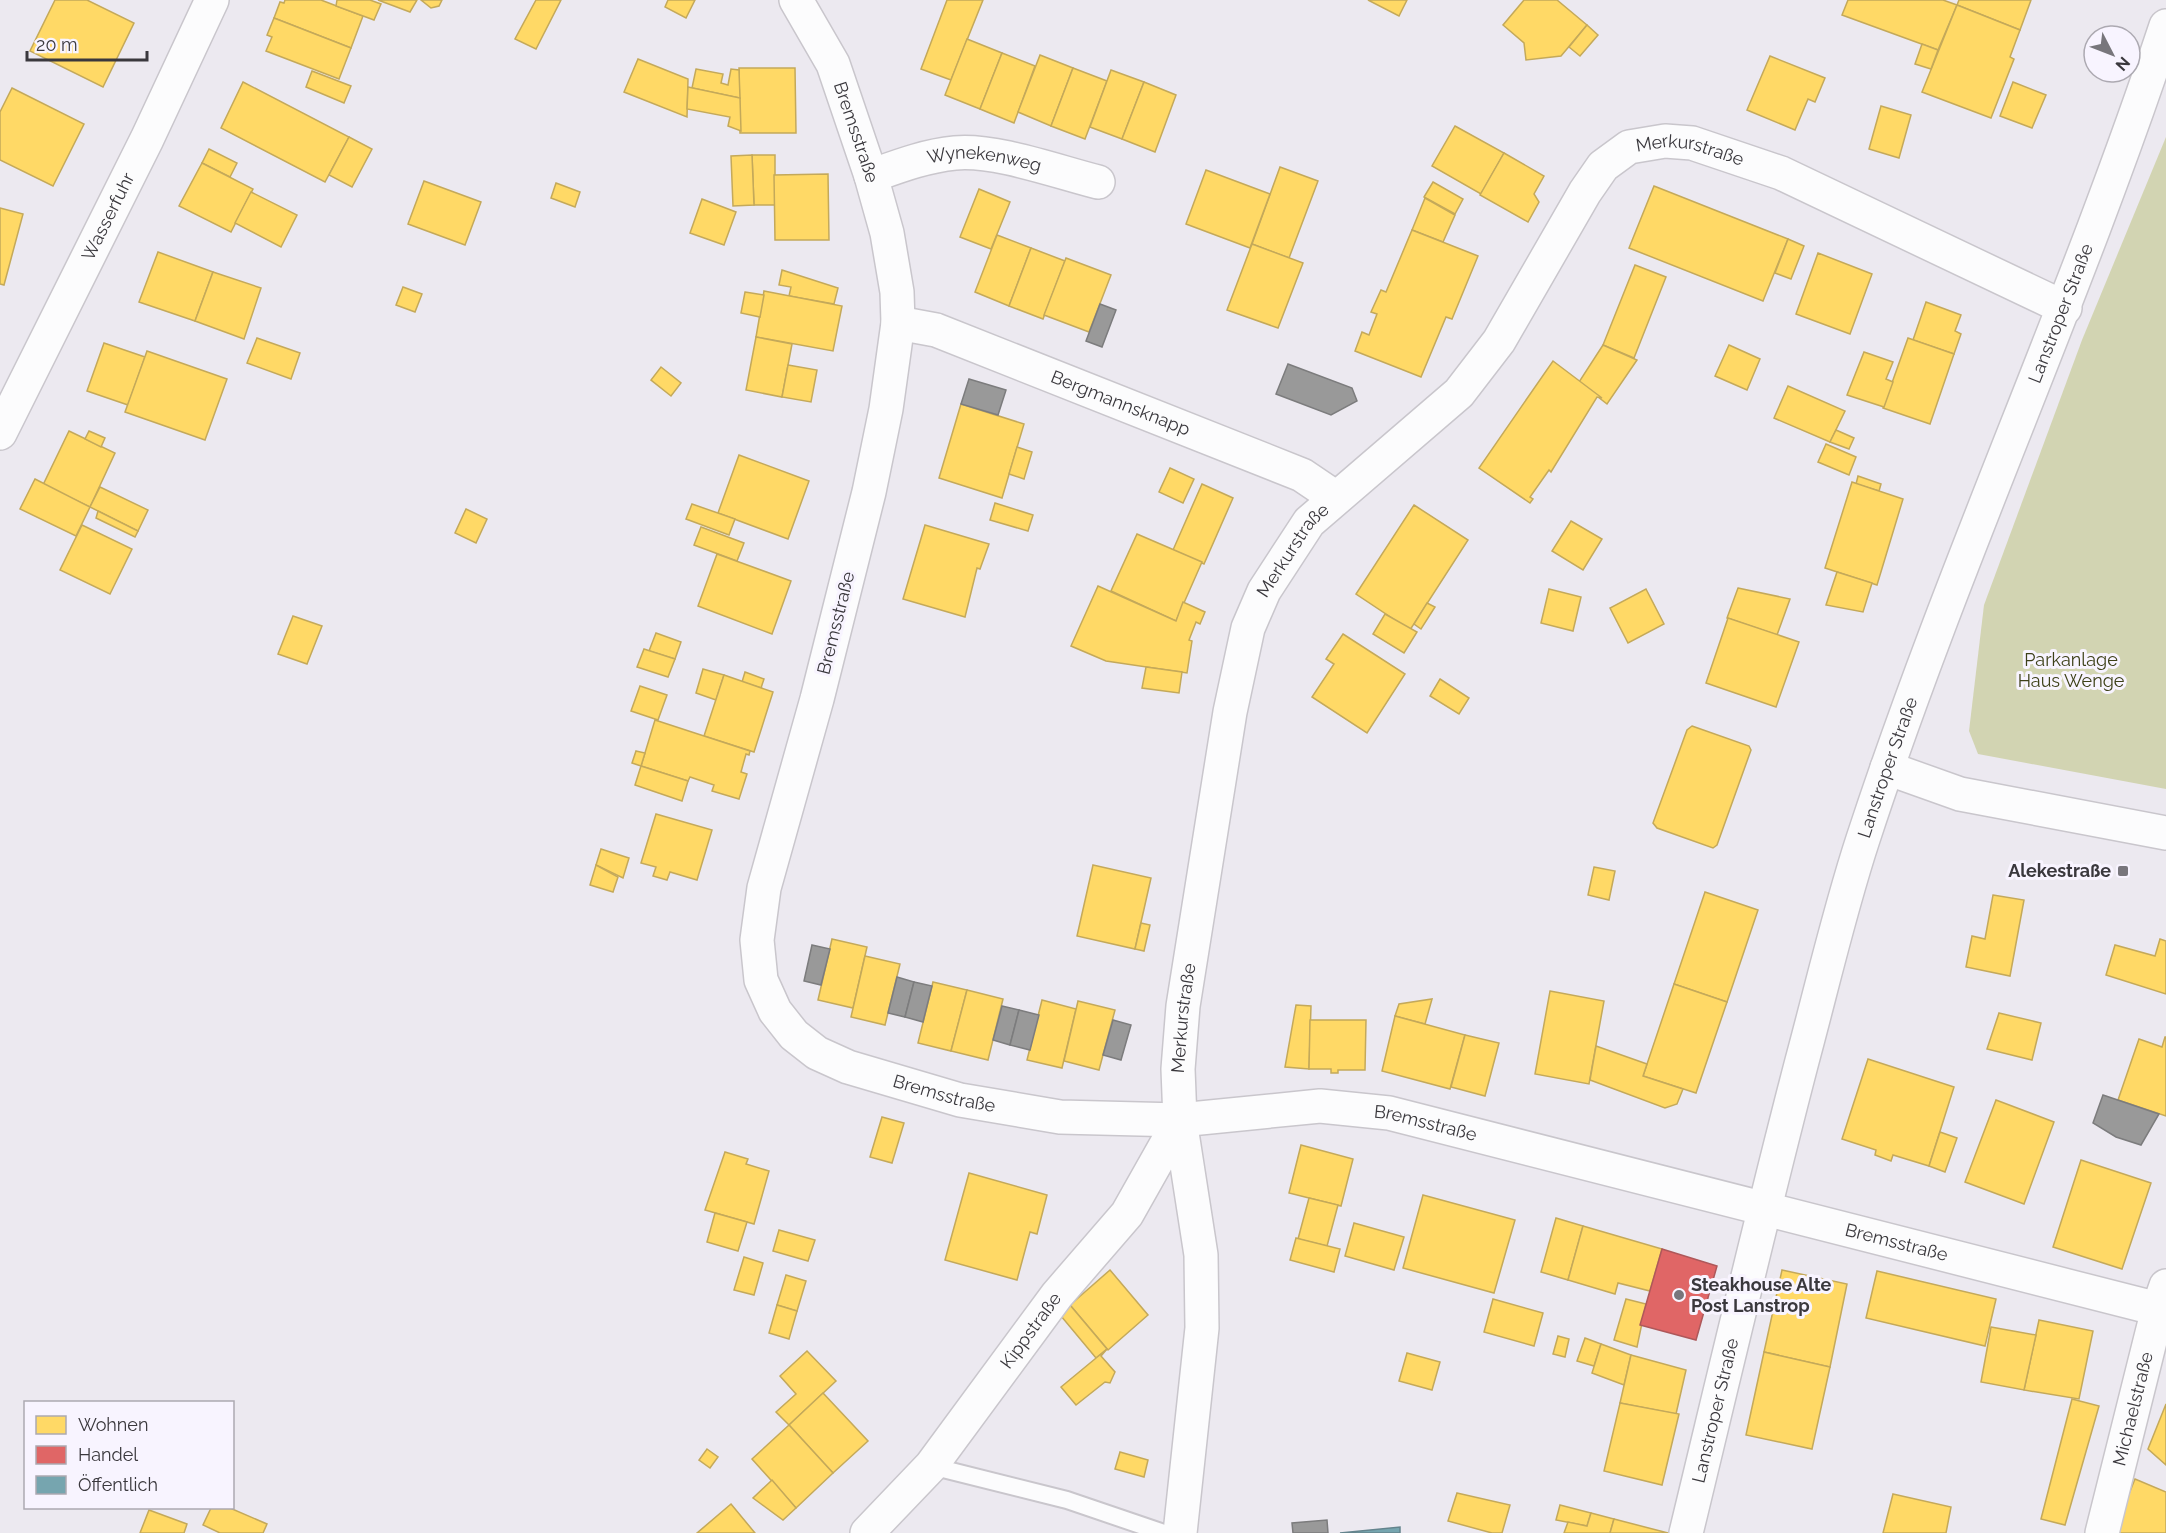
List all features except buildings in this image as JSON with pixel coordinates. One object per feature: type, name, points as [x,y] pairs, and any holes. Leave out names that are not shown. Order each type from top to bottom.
[{"type":"street","name":"Wasserfuhr","points":[[0,433],[142,150],[212,0]]},
{"type":"street","name":"Bremsstraße","points":[[796,0],[833,64],[871,176],[887,233],[897,292],[898,323],[886,409],[868,492],[817,699],[764,888],[757,940],[761,980],[775,1011],[794,1035],[817,1053],[848,1067],[960,1100],[1060,1117],[1180,1120],[1320,1106],[1389,1113],[1764,1207],[1925,1251],[2162,1298]]},
{"type":"street","name":"Lanstroper Straße","points":[[1686,1533],[1764,1207],[1842,910],[1887,768],[2065,308],[2133,125],[2166,26]]},
{"type":"street","name":"Merkurstraße","points":[[1180,1533],[1202,1328],[1201,1255],[1180,1120],[1178,1069],[1183,1006],[1230,712],[1248,628],[1264,591],[1309,522],[1459,393],[1499,341],[1584,192],[1603,166],[1629,147],[1665,141],[1692,143],[1781,173],[2065,308]]},
{"type":"street","name":"Wynekenweg","points":[[871,176],[925,157],[958,152],[991,155],[1098,182]]},
{"type":"street","name":"Bergmannsknapp","points":[[898,323],[936,330],[1292,471],[1336,498]]},
{"type":"street","points":[[1887,768],[1960,794],[2166,833]]},
{"type":"street","name":"Kippstraße","points":[[867,1533],[931,1466],[1057,1295],[1127,1214],[1180,1120]]},
{"type":"street","name":"Michaelstraße","points":[[2102,1533],[2162,1298]]},
{"type":"lane","points":[[931,1466],[1067,1500],[1164,1533]]},
{"type":"green space","name":"Parkanlage Haus Wenge","points":[[2166,137],[2166,789],[1978,754],[1969,731],[1984,605],[2082,340]]},
{"type":"place","name":"Alekestraße","points":[[2123,871]]},
{"type":"place","name":"Steakhouse Alte Post Lanstrop","points":[[1679,1295]]}]
